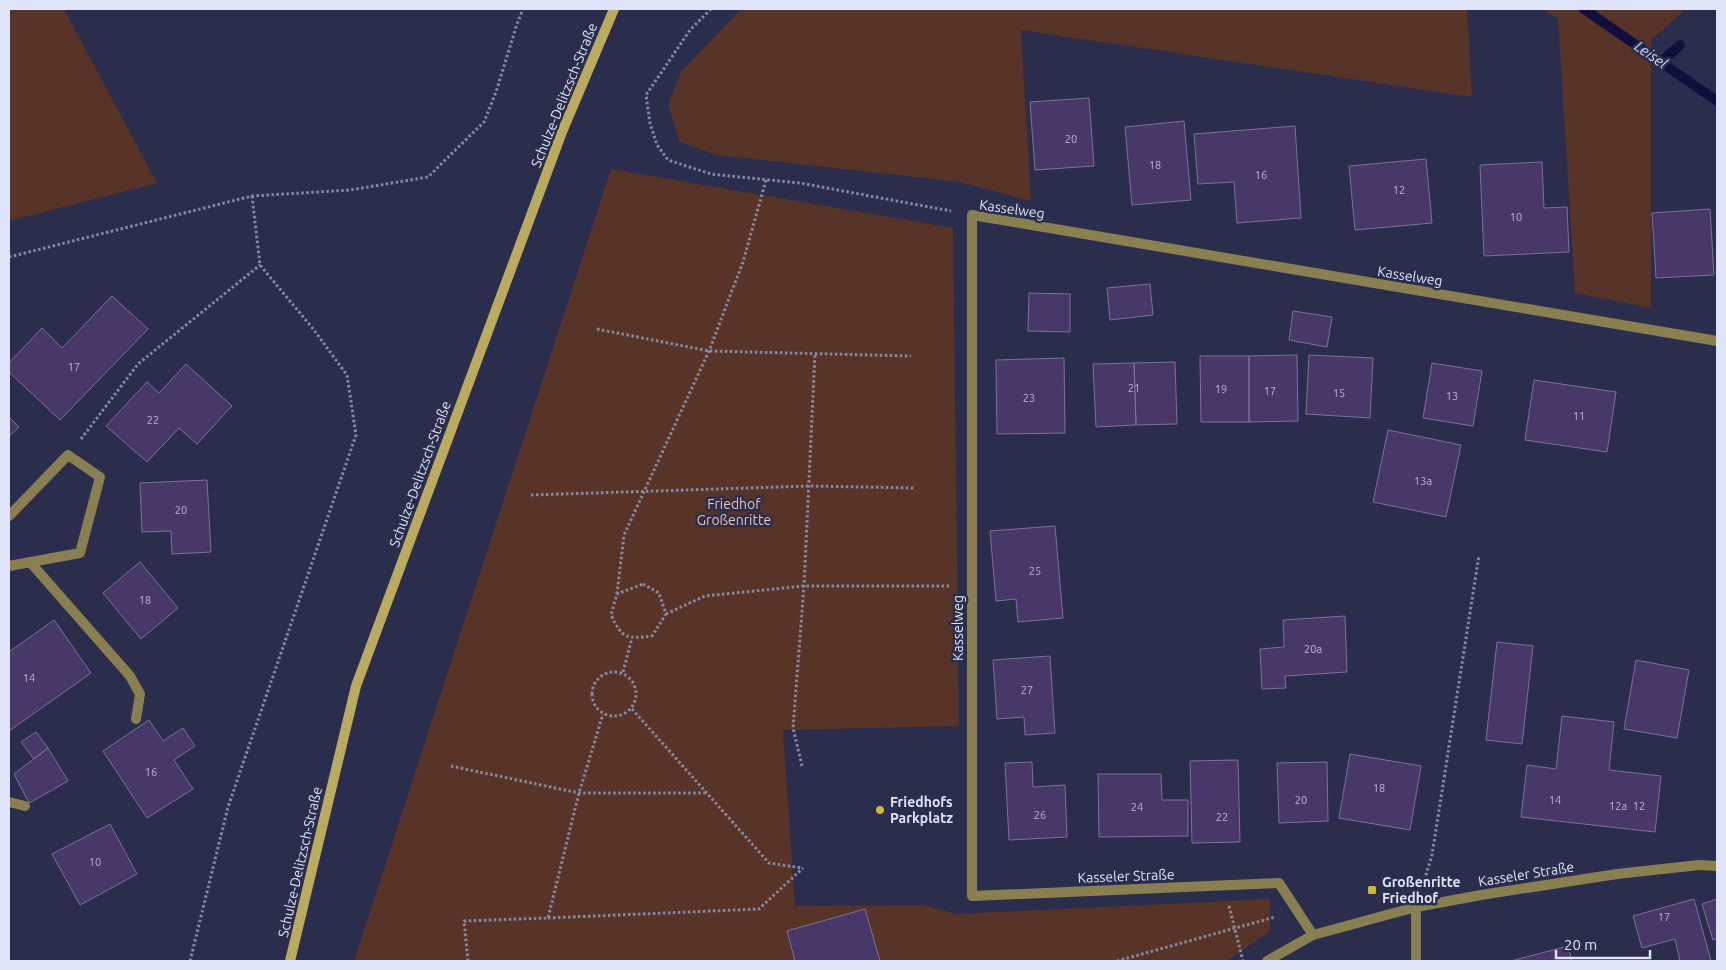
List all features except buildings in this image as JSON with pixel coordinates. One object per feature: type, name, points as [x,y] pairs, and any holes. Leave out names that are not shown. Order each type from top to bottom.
[{"type":"main road","name":"Schulze-Delitzsch-Straße","points":[[290,961],[356,686],[562,132],[614,9]]},
{"type":"street","name":"Kasselweg","points":[[972,896],[972,215],[1717,341]]},
{"type":"street","points":[[9,516],[68,455],[100,477],[80,554],[9,566]]},
{"type":"street","points":[[30,562],[130,676],[140,694],[136,719]]},
{"type":"street","points":[[9,802],[25,806]]},
{"type":"street","name":"Kasseler Straße","points":[[1267,961],[1313,935],[1416,907],[1617,874],[1699,865],[1717,866]]},
{"type":"street","name":"Kasseler Straße","points":[[972,896],[1279,883],[1313,935]]},
{"type":"street","points":[[1416,907],[1416,961]]},
{"type":"path","points":[[9,257],[252,196],[350,190],[428,177],[484,122],[496,92],[517,24],[524,9]]},
{"type":"path","points":[[711,9],[690,30],[646,95],[650,122],[657,145],[668,160],[711,174],[800,183],[972,215]]},
{"type":"path","points":[[766,180],[743,262],[709,351],[624,535],[617,594],[611,615],[618,631],[632,638],[652,636],[666,614],[705,596],[804,586],[972,585]]},
{"type":"path","points":[[190,961],[228,807],[356,435],[347,375],[314,330],[260,265],[252,196]]},
{"type":"path","points":[[68,455],[138,364],[260,265]]},
{"type":"path","points":[[597,329],[709,351],[912,356]]},
{"type":"path","points":[[802,766],[793,728],[804,586],[815,353]]},
{"type":"path","points":[[531,495],[809,486],[914,488]]},
{"type":"path","points":[[1416,907],[1432,855],[1479,555]]},
{"type":"path","points":[[617,594],[643,584],[659,593],[666,614]]},
{"type":"path","points":[[623,672],[632,638]]},
{"type":"path","points":[[623,672],[634,681],[637,693],[632,709],[618,717],[603,714],[592,702],[592,687],[602,674],[623,672]]},
{"type":"path","points":[[468,961],[464,922],[759,909],[803,868],[769,864],[632,709]]},
{"type":"path","points":[[548,918],[579,793],[603,714]]},
{"type":"path","points":[[451,766],[579,793],[706,793]]},
{"type":"path","points":[[1225,886],[1243,961]]},
{"type":"path","points":[[1117,961],[1297,911]]},
{"type":"green space","points":[[9,9],[64,9],[157,183],[9,221]]},
{"type":"green space","points":[[741,9],[1467,9],[1472,97],[1021,30],[1031,201],[960,182],[716,155],[680,142],[668,105],[681,72]]},
{"type":"green space","points":[[1542,9],[1686,9],[1651,40],[1651,308],[1575,293],[1558,19]]},
{"type":"green space","name":"Friedhof Großenritte","points":[[611,169],[953,228],[959,726],[783,730],[795,906],[923,905],[956,914],[1270,899],[1270,931],[1226,961],[354,961]]},
{"type":"waterway","name":"Leisel","points":[[1584,9],[1717,101]]},
{"type":"waterway","points":[[1661,62],[1680,45]]},
{"type":"place","name":"Friedhofs Parkplatz","points":[[880,810]]},
{"type":"place","name":"Großenritte Friedhof","points":[[1372,890]]}]
